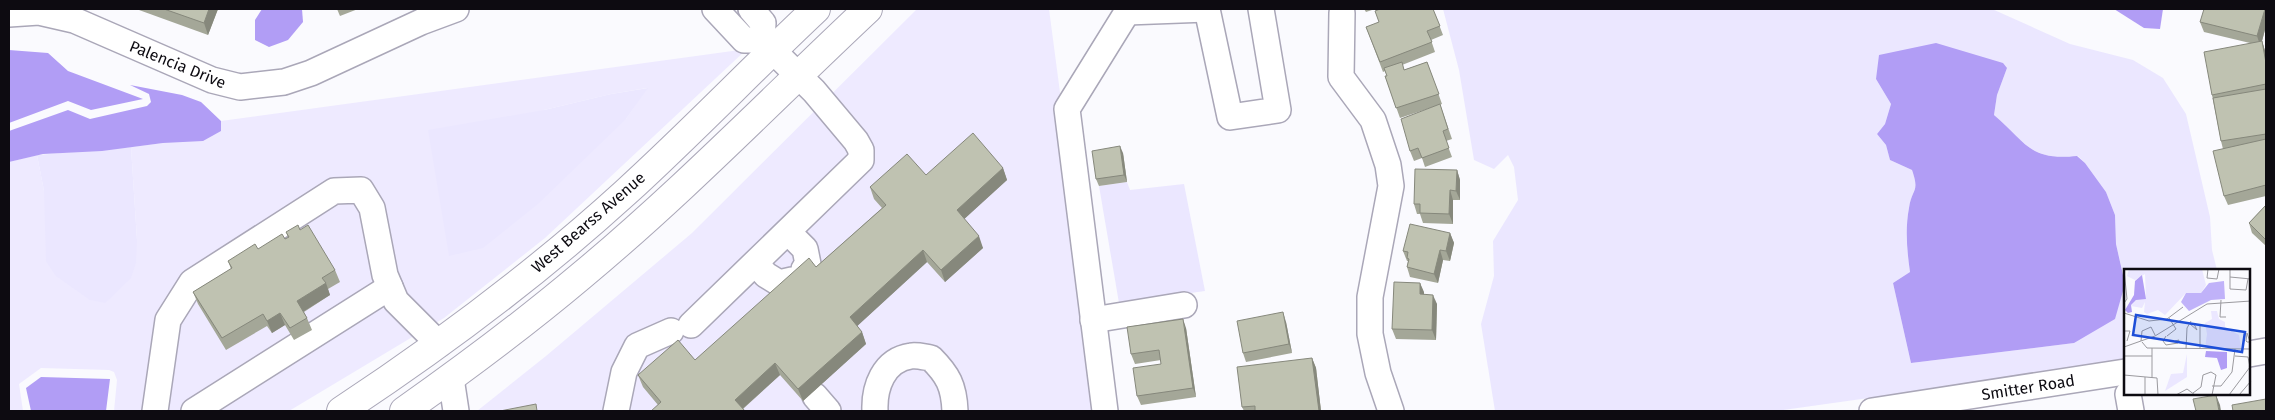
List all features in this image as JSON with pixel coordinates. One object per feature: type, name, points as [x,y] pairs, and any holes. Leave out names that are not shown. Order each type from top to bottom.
[{"type":"main road","name":"West Bearss Avenue","points":[[349,408],[439,344],[513,287],[626,192],[767,45],[816,9]]},
{"type":"main road","points":[[404,411],[504,339],[588,270],[681,187],[868,9]]},
{"type":"street","name":"Palencia Drive","points":[[9,14],[33,10],[74,20],[212,80],[240,87],[284,82],[311,73],[421,22],[456,9]]},
{"type":"street","points":[[616,411],[624,372],[637,346],[681,328],[756,264],[861,160],[861,150],[856,141],[814,91],[767,45],[744,40],[715,9]]},
{"type":"street","points":[[751,9],[764,23],[767,45]]},
{"type":"street","points":[[1105,411],[1067,109],[1128,10],[1207,9],[1230,117],[1278,110],[1261,9]]},
{"type":"street","points":[[1342,14],[1341,77],[1373,120],[1388,165],[1392,186],[1370,296],[1370,334],[1378,373],[1391,411]]},
{"type":"street","points":[[155,411],[168,320],[192,282],[334,191],[361,190],[372,208],[385,274],[396,301],[439,344]]},
{"type":"street","points":[[756,264],[766,275],[779,283],[798,275],[808,264],[805,249],[789,232]]},
{"type":"street","points":[[194,411],[390,287]]},
{"type":"street","points":[[1093,320],[1184,305]]},
{"type":"street","points":[[2250,354],[2266,351]]},
{"type":"street","points":[[875,411],[874,399],[879,380],[892,364],[910,356],[931,358],[945,372],[954,393],[955,411]]},
{"type":"street","name":"Smitter Road","points":[[1872,411],[2124,374]]},
{"type":"street","points":[[451,378],[456,411]]},
{"type":"street","points":[[2128,395],[2131,411]]},
{"type":"shaded area","points":[[262,9],[302,9],[303,22],[288,40],[269,47],[255,40],[255,20]]},
{"type":"shaded area","points":[[917,9],[1049,9],[1096,411],[477,411],[546,356],[692,233]]},
{"type":"shaded area","points":[[1443,9],[1992,9],[2070,44],[2133,60],[2163,78],[2186,114],[2210,217],[2212,250],[2217,269],[2124,269],[2124,279],[2116,244],[2115,215],[2106,192],[2085,163],[2078,156],[2049,156],[2039,153],[2022,142],[1994,115],[1997,95],[2007,68],[1876,79],[1891,104],[1885,124],[1877,134],[1886,145],[1890,160],[1912,170],[1915,183],[1907,224],[1910,272],[1893,283],[1911,363],[2074,343],[2124,284],[2124,362],[1776,411],[1495,411],[1481,324],[1494,276],[1493,241],[1518,200],[1514,167],[1508,155],[1494,169],[1474,160],[1459,70]]},
{"type":"shaded area","points":[[2114,9],[2163,9],[2160,29],[2144,28]]},
{"type":"shaded area","points":[[1936,43],[2003,63],[2007,68],[1997,95],[1994,115],[2022,142],[2038,153],[2061,157],[2077,156],[2085,163],[2106,192],[2115,215],[2116,244],[2124,280],[2124,288],[2115,319],[2074,343],[1911,363],[1893,283],[1910,272],[1907,224],[1915,183],[1912,170],[1890,160],[1886,145],[1877,134],[1885,124],[1891,104],[1876,79],[1879,55]]},
{"type":"shaded area","points":[[747,49],[545,238],[444,318],[289,411],[114,411],[117,380],[114,372],[109,370],[41,368],[19,384],[23,411],[9,411],[9,162],[37,155],[44,191],[137,240],[131,147],[163,143],[221,131],[221,121]],"holes":[[[647,88],[626,119],[544,110],[611,94]]]},
{"type":"shaded area","points":[[9,50],[48,53],[68,71],[143,99],[91,110],[68,101],[9,123]]},
{"type":"shaded area","points":[[130,85],[182,95],[201,102],[221,121],[221,131],[203,141],[163,143],[102,151],[43,154],[9,162],[9,131],[68,110],[90,119],[147,106],[151,102],[149,94]]},
{"type":"shaded area","points":[[648,88],[626,119],[538,204],[483,248],[449,256],[428,130],[544,110],[611,94]]},
{"type":"shaded area","points":[[131,147],[137,240],[136,263],[131,278],[105,303],[90,300],[56,276],[46,261],[44,191],[37,155]]},
{"type":"shaded area","points":[[1127,182],[1130,190],[1184,184],[1205,291],[1119,303],[1099,186]]},
{"type":"shaded area","points":[[41,377],[110,379],[106,411],[31,411],[26,388]]},
{"type":"building","points":[[164,9],[209,9],[204,23]]},
{"type":"building","points":[[1380,9],[1433,9],[1440,26],[1427,31],[1432,42],[1380,62],[1366,27],[1379,22],[1375,11]]},
{"type":"building","points":[[2204,9],[2265,9],[2257,36],[2200,22]]},
{"type":"building","points":[[2262,41],[2266,63],[2266,84],[2212,95],[2204,52]]},
{"type":"building","points":[[1402,62],[1404,70],[1427,62],[1439,94],[1396,108],[1384,68]]},
{"type":"building","points":[[2266,89],[2266,134],[2221,141],[2213,98]]},
{"type":"building","points":[[1440,104],[1448,129],[1443,131],[1449,148],[1422,158],[1418,148],[1410,151],[1401,119]]},
{"type":"building","points":[[973,133],[1003,168],[957,210],[979,236],[941,270],[923,250],[850,317],[862,332],[798,389],[775,363],[735,400],[745,411],[651,411],[661,402],[638,375],[678,340],[695,360],[809,258],[816,267],[886,205],[870,187],[907,154],[926,175]]},
{"type":"building","points":[[2266,139],[2266,185],[2224,196],[2213,151]]},
{"type":"building","points":[[1120,146],[1124,175],[1096,179],[1092,151]]},
{"type":"building","points":[[1415,169],[1457,170],[1456,191],[1450,190],[1449,214],[1420,213],[1420,204],[1414,204]]},
{"type":"building","points":[[2266,205],[2266,240],[2249,223]]},
{"type":"building","points":[[1410,224],[1450,233],[1446,251],[1440,250],[1434,274],[1407,267],[1408,252],[1403,251]]},
{"type":"building","points":[[298,225],[300,230],[308,225],[335,270],[322,278],[326,283],[297,301],[307,318],[290,328],[280,313],[267,321],[263,314],[222,338],[193,292],[232,268],[228,261],[255,244],[258,249],[282,234],[285,239],[289,237],[286,232]]},
{"type":"building","points":[[1394,282],[1420,283],[1420,294],[1433,295],[1432,330],[1392,329]]},
{"type":"building","points":[[1283,312],[1289,344],[1243,353],[1237,321]]},
{"type":"building","points":[[1183,319],[1193,388],[1137,396],[1133,368],[1161,364],[1159,350],[1131,354],[1127,327]]},
{"type":"building","points":[[1312,358],[1319,411],[1255,411],[1255,406],[1242,407],[1237,367]]},
{"type":"building","points":[[2216,395],[2219,411],[2196,411],[2193,399]]},
{"type":"building","points":[[2266,399],[2266,411],[2233,411],[2232,405]]},
{"type":"building","points":[[536,404],[537,411],[500,411]]}]
